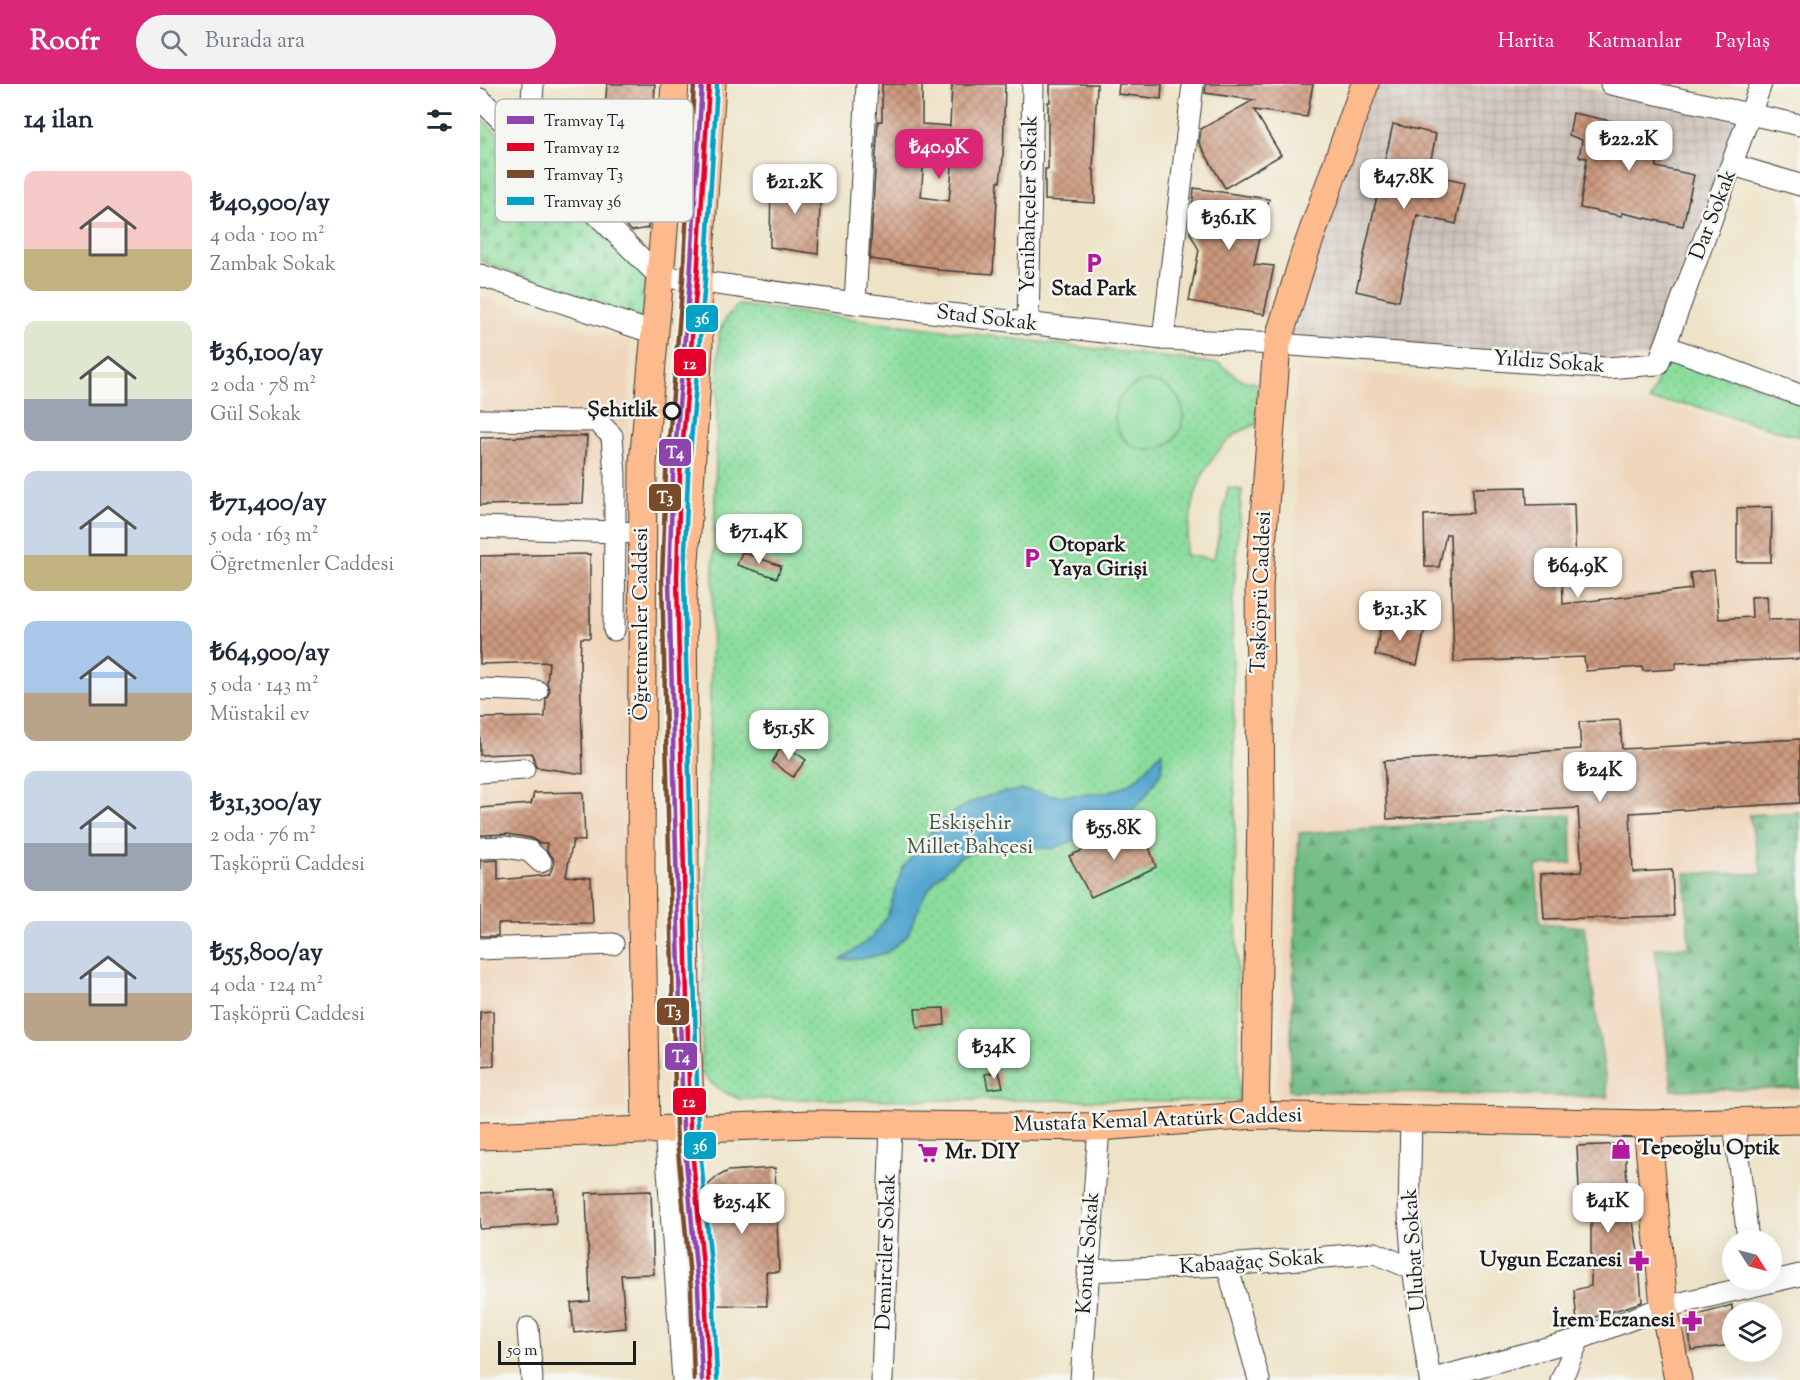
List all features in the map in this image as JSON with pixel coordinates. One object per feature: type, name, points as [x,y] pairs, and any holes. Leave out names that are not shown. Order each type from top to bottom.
[{"type":"main road","name":"Öğretmenler Caddesi","points":[[674,99],[675,84]]},
{"type":"main road","name":"Öğretmenler Caddesi","points":[[667,1128],[686,1003],[683,592],[699,349],[698,281],[712,84]]},
{"type":"main road","name":"Taşköprü Caddesi","points":[[1255,1115],[1261,814],[1259,587],[1277,344],[1304,256],[1365,84]]},
{"type":"main road","name":"Öğretmenler Caddesi","points":[[664,222],[643,463],[641,867],[667,1128]]},
{"type":"main road","name":"Mustafa Kemal Atatürk Caddesi","points":[[480,1136],[812,1124],[1099,1126],[1255,1115],[1647,1124],[1800,1120]]},
{"type":"main road","points":[[1647,1124],[1664,1306],[1678,1380]]},
{"type":"street","points":[[532,99],[533,84]]},
{"type":"street","points":[[855,303],[867,84]]},
{"type":"street","name":"Yenibahçeler Sokak","points":[[1028,324],[1033,84]]},
{"type":"street","points":[[1162,339],[1193,84]]},
{"type":"street","points":[[1611,84],[1800,125]]},
{"type":"street","name":"Dar Sokak","points":[[1665,346],[1761,84]]},
{"type":"street","points":[[1751,113],[1773,84]]},
{"type":"street","points":[[480,99],[495,113]]},
{"type":"street","points":[[1733,165],[1800,185]]},
{"type":"street","points":[[605,222],[659,276]]},
{"type":"street","points":[[480,275],[654,333]]},
{"type":"street","name":"Stad Sokak","points":[[659,276],[855,303],[1162,339],[1277,344]]},
{"type":"street","name":"Yıldız Sokak","points":[[1277,344],[1606,368],[1658,364],[1665,346]]},
{"type":"street","points":[[1665,346],[1800,395]]},
{"type":"street","points":[[480,420],[597,421],[612,436],[615,475],[614,630]]},
{"type":"street","points":[[480,527],[643,533]]},
{"type":"street","points":[[480,689],[537,691]]},
{"type":"street","points":[[480,772],[524,769]]},
{"type":"street","points":[[480,848],[505,847],[529,851],[541,862]]},
{"type":"street","points":[[480,950],[613,944]]},
{"type":"street","name":"Ulubat Sokak","points":[[1411,1118],[1409,1214],[1413,1269],[1430,1380]]},
{"type":"street","points":[[1734,1122],[1747,1230]]},
{"type":"street","name":"Demirciler Sokak","points":[[882,1380],[891,1125]]},
{"type":"street","name":"Konuk Sokak","points":[[1080,1380],[1099,1126]]},
{"type":"street","points":[[667,1128],[683,1380]]},
{"type":"street","name":"Kabaağaç Sokak","points":[[1088,1271],[1227,1265],[1375,1253],[1413,1269]]},
{"type":"street","points":[[1227,1265],[1259,1380]]},
{"type":"street","points":[[1782,1278],[1800,1275]]},
{"type":"street","points":[[1430,1380],[1579,1339],[1664,1306],[1726,1290]]},
{"type":"street","points":[[528,1328],[532,1380]]},
{"type":"street","points":[[1561,1380],[1579,1339]]},
{"type":"shaded area","points":[[1374,84],[1567,84],[1739,121],[1649,356],[1603,360],[1290,337]]},
{"type":"shaded area","points":[[480,297],[630,341],[625,1111],[480,1117]]},
{"type":"shaded area","points":[[1297,365],[1683,409],[1800,444],[1800,1098],[1661,1103],[1276,1100],[1294,768]]},
{"type":"green space","points":[[480,117],[495,131],[495,222],[590,222],[647,276],[644,319],[480,261]]},
{"type":"green space","name":"Eskişehir Millet Bahçesi","points":[[738,305],[1220,364],[1241,380],[1257,383],[1257,424],[1234,435],[1209,463],[1196,491],[1185,555],[1214,559],[1228,488],[1242,490],[1232,611],[1239,1101],[740,1099],[718,1088],[701,1072],[719,333],[726,318]]},
{"type":"green space","points":[[1669,352],[1800,403],[1800,437],[1691,405],[1649,401]]},
{"type":"green space","points":[[1149,382],[1162,385],[1173,392],[1180,403],[1183,416],[1180,429],[1173,440],[1162,447],[1149,450],[1136,447],[1125,440],[1118,429],[1115,416],[1118,403],[1125,392],[1136,385]]},
{"type":"green space","points":[[1800,812],[1800,1088],[1672,1090],[1655,948],[1689,947],[1685,873],[1762,874],[1749,815]]},
{"type":"green space","points":[[1571,815],[1572,863],[1536,866],[1540,923],[1584,927],[1608,1097],[1289,1091],[1299,833]]},
{"type":"water","points":[[1162,751],[1162,770],[1146,796],[1127,816],[1109,826],[1052,849],[1006,843],[987,845],[959,858],[937,878],[924,896],[907,936],[886,953],[862,959],[841,960],[871,938],[887,917],[902,869],[935,827],[957,810],[974,801],[998,793],[1023,790],[1060,796],[1104,793],[1121,788],[1138,778]]},
{"type":"building","points":[[607,84],[655,84],[654,99],[606,99]]},
{"type":"building","points":[[882,84],[922,84],[922,124],[950,126],[952,84],[1005,84],[1003,158],[1000,182],[998,182],[993,274],[937,270],[937,268],[870,259],[878,121],[882,121]],"holes":[[[925,144],[954,146],[949,201],[921,197]]]},
{"type":"building","points":[[1050,84],[1097,84],[1093,170],[1095,203],[1045,200]]},
{"type":"building","points":[[1119,84],[1162,84],[1161,99],[1118,94]]},
{"type":"building","points":[[1206,84],[1313,84],[1307,117],[1254,110],[1281,155],[1225,188],[1199,143],[1201,129],[1254,100],[1205,93]]},
{"type":"building","points":[[1573,113],[1645,128],[1647,124],[1664,126],[1656,167],[1694,175],[1683,226],[1622,213],[1622,216],[1580,208],[1587,158],[1579,157],[1582,140],[1569,135]]},
{"type":"building","points":[[1393,124],[1436,134],[1428,174],[1465,182],[1456,224],[1417,215],[1399,301],[1356,291]]},
{"type":"building","points":[[771,176],[821,182],[818,254],[770,247]]},
{"type":"building","points":[[1194,188],[1269,199],[1254,264],[1274,266],[1264,315],[1189,301],[1199,250],[1190,233]]},
{"type":"building","points":[[623,222],[648,222],[648,228],[632,231]]},
{"type":"building","points":[[587,436],[583,503],[480,505],[480,438]]},
{"type":"building","points":[[1526,487],[1527,505],[1574,504],[1576,570],[1562,570],[1563,604],[1692,589],[1690,573],[1714,570],[1719,619],[1752,617],[1751,597],[1767,596],[1768,620],[1800,619],[1800,659],[1676,663],[1676,669],[1643,671],[1642,667],[1586,671],[1584,657],[1454,662],[1450,534],[1446,534],[1439,567],[1425,567],[1424,515],[1473,513],[1473,488]]},
{"type":"building","points":[[1772,507],[1771,562],[1737,562],[1737,508]]},
{"type":"building","points":[[742,552],[781,566],[777,578],[737,565]]},
{"type":"building","points":[[590,554],[590,638],[581,638],[580,664],[583,774],[536,767],[532,753],[480,755],[480,718],[545,717],[546,699],[550,691],[547,684],[549,662],[480,664],[480,556]]},
{"type":"building","points":[[1382,620],[1425,629],[1417,665],[1375,655]]},
{"type":"building","points":[[1620,720],[1622,749],[1800,739],[1800,803],[1630,813],[1633,872],[1672,870],[1674,916],[1544,919],[1541,874],[1582,871],[1578,808],[1387,819],[1384,761],[1581,749],[1579,722]]},
{"type":"building","points":[[783,744],[806,760],[793,777],[772,762]]},
{"type":"building","points":[[583,792],[585,841],[573,840],[566,876],[591,878],[593,923],[498,924],[498,936],[480,936],[480,861],[498,860],[498,880],[549,875],[554,864],[553,858],[547,851],[547,843],[507,834],[480,835],[480,808],[531,804],[534,793]]},
{"type":"building","points":[[1142,826],[1156,867],[1091,897],[1069,856]]},
{"type":"building","points":[[944,1008],[945,1025],[917,1028],[915,1009]]},
{"type":"building","points":[[493,1011],[494,1066],[480,1067],[480,1012]]},
{"type":"building","points":[[999,1071],[1003,1087],[988,1089],[985,1074]]},
{"type":"building","points":[[1625,1144],[1627,1186],[1638,1252],[1642,1302],[1577,1323],[1574,1290],[1591,1286],[1591,1188],[1579,1189],[1577,1146]]},
{"type":"building","points":[[775,1168],[779,1272],[766,1272],[767,1306],[715,1305],[704,1198],[707,1186],[728,1171]]},
{"type":"building","points":[[554,1189],[556,1224],[480,1229],[480,1193]]},
{"type":"building","points":[[651,1191],[654,1274],[621,1275],[626,1328],[574,1333],[571,1303],[590,1301],[586,1193]]},
{"type":"building","points":[[1722,1308],[1722,1346],[1691,1350],[1688,1318]]},
{"type":"tram line","name":"T3","points":[[693,102],[694,84]]},
{"type":"tram line","name":"T4","points":[[702,84],[690,280],[673,475],[669,578],[683,1128],[698,1288],[702,1380]]},
{"type":"tram line","name":"12","points":[[709,84],[697,280],[680,475],[677,578],[690,1128],[705,1287],[709,1380]]},
{"type":"tram line","name":"36","points":[[717,85],[705,281],[688,476],[684,578],[698,1127],[713,1287],[717,1379]]},
{"type":"tram line","name":"T3","points":[[686,222],[666,474],[662,578],[676,1128],[691,1289],[694,1380]]},
{"type":"place","name":"Stad Park","points":[[1094,263]]},
{"type":"place","name":"Şehitlik","points":[[672,411]]},
{"type":"place","name":"Otopark Yaya Girişi","points":[[1032,558]]},
{"type":"place","name":"Tepeoğlu Optik","points":[[1621,1149]]},
{"type":"place","name":"Mr. DIY","points":[[928,1153]]},
{"type":"place","name":"Uygun Eczanesi","points":[[1639,1261]]},
{"type":"place","name":"İrem Eczanesi","points":[[1692,1321]]}]
